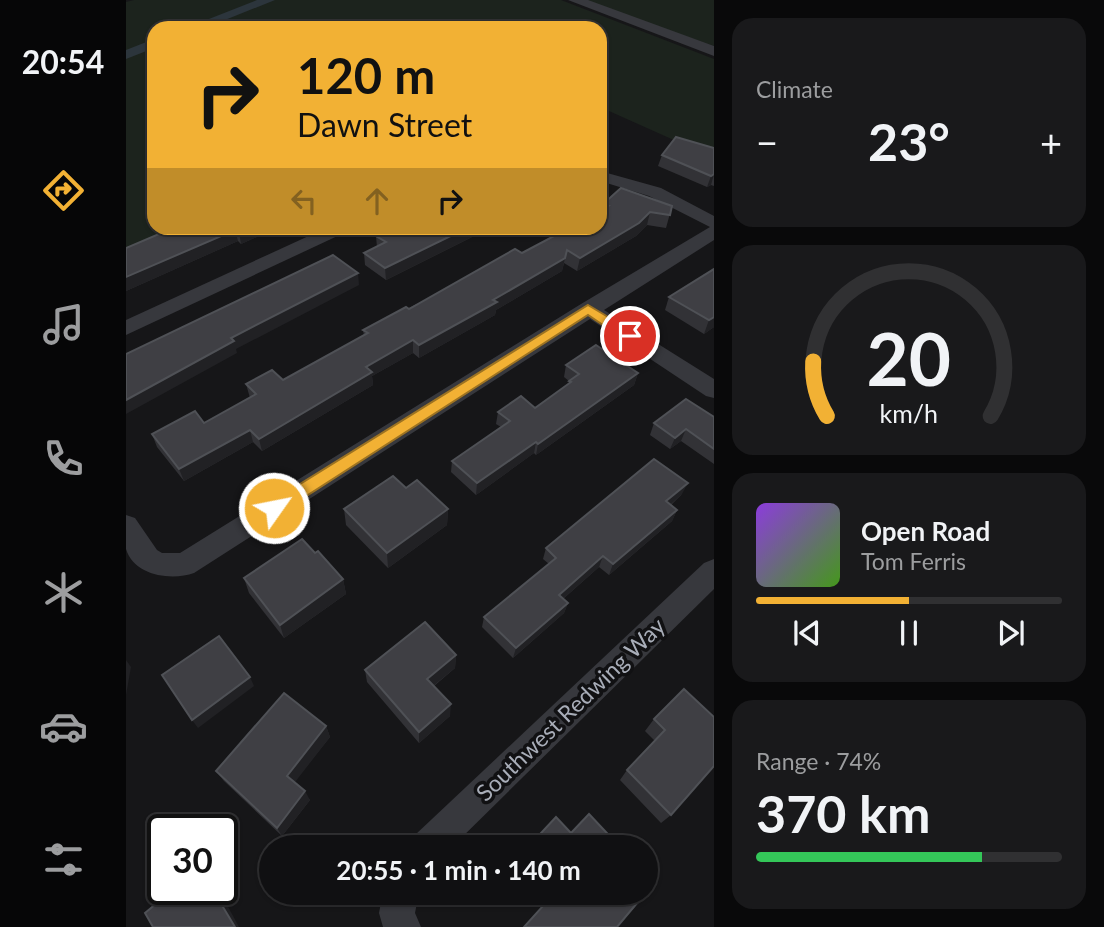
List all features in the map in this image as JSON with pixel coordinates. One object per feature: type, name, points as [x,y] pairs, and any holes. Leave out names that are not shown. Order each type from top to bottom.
[{"type":"street","points":[[575,0],[714,51]]},
{"type":"street","points":[[607,178],[655,192],[714,223]]},
{"type":"street","points":[[126,526],[148,558],[161,567],[184,565],[714,232]]},
{"type":"street","points":[[126,328],[325,235]]},
{"type":"street","points":[[588,309],[714,390]]},
{"type":"street","name":"Southwest Redwing Way","points":[[439,835],[714,571]]},
{"type":"street","points":[[399,905],[397,913],[402,927]]},
{"type":"shaded area","points":[[561,0],[714,59],[714,158],[607,110],[607,21],[147,21],[147,235],[166,235],[126,252],[126,2]]},
{"type":"shaded area","points":[[580,0],[714,0],[714,46]]},
{"type":"building","points":[[676,137],[714,148],[714,174],[711,176],[662,155]]},
{"type":"building","points":[[621,188],[672,206],[670,215],[650,212],[639,223],[580,258],[567,250],[565,258],[493,300],[497,302],[419,345],[413,340],[366,367],[372,372],[259,439],[250,430],[179,469],[152,434],[195,411],[204,423],[256,394],[246,384],[272,370],[283,380],[368,333],[363,330],[406,307],[409,309],[515,249],[522,253],[556,235],[607,235],[607,201]]},
{"type":"building","points":[[157,235],[223,235],[126,277],[126,248]]},
{"type":"building","points":[[453,235],[385,268],[364,253],[386,242],[376,236]]},
{"type":"building","points":[[333,255],[358,273],[231,338],[234,341],[126,400],[126,354]]},
{"type":"building","points":[[714,269],[714,317],[709,320],[669,297]]},
{"type":"building","points":[[596,345],[638,373],[538,444],[536,442],[477,483],[452,461],[510,421],[498,412],[521,396],[535,408],[571,382],[569,381],[579,374],[566,365]]},
{"type":"building","points":[[686,399],[714,417],[714,449],[686,429],[675,438],[654,423]]},
{"type":"building","points":[[654,459],[688,483],[666,501],[677,510],[613,564],[603,556],[559,595],[568,603],[516,648],[484,617],[556,558],[546,548]]},
{"type":"building","points":[[393,476],[406,488],[417,480],[448,509],[387,553],[344,509]]},
{"type":"building","points":[[302,539],[315,553],[318,551],[343,579],[280,625],[244,578]]},
{"type":"building","points":[[425,622],[456,655],[427,679],[451,704],[419,732],[365,670]]},
{"type":"building","points":[[219,636],[250,677],[192,720],[162,675]]},
{"type":"building","points":[[684,689],[714,717],[714,766],[671,815],[627,770],[665,730],[654,719]]},
{"type":"building","points":[[284,693],[326,726],[287,776],[305,791],[277,828],[216,771]]},
{"type":"building","points":[[589,814],[609,835],[539,835],[556,817],[571,833]]},
{"type":"building","points":[[155,905],[222,905],[235,927],[153,927],[145,913]]},
{"type":"building","points":[[544,905],[636,905],[617,927],[524,927]]},
{"type":"waterway","points":[[212,21],[269,0]]},
{"type":"waterway","points":[[126,55],[147,46]]},
{"type":"route","points":[[274,508],[588,309],[630,336]]}]
